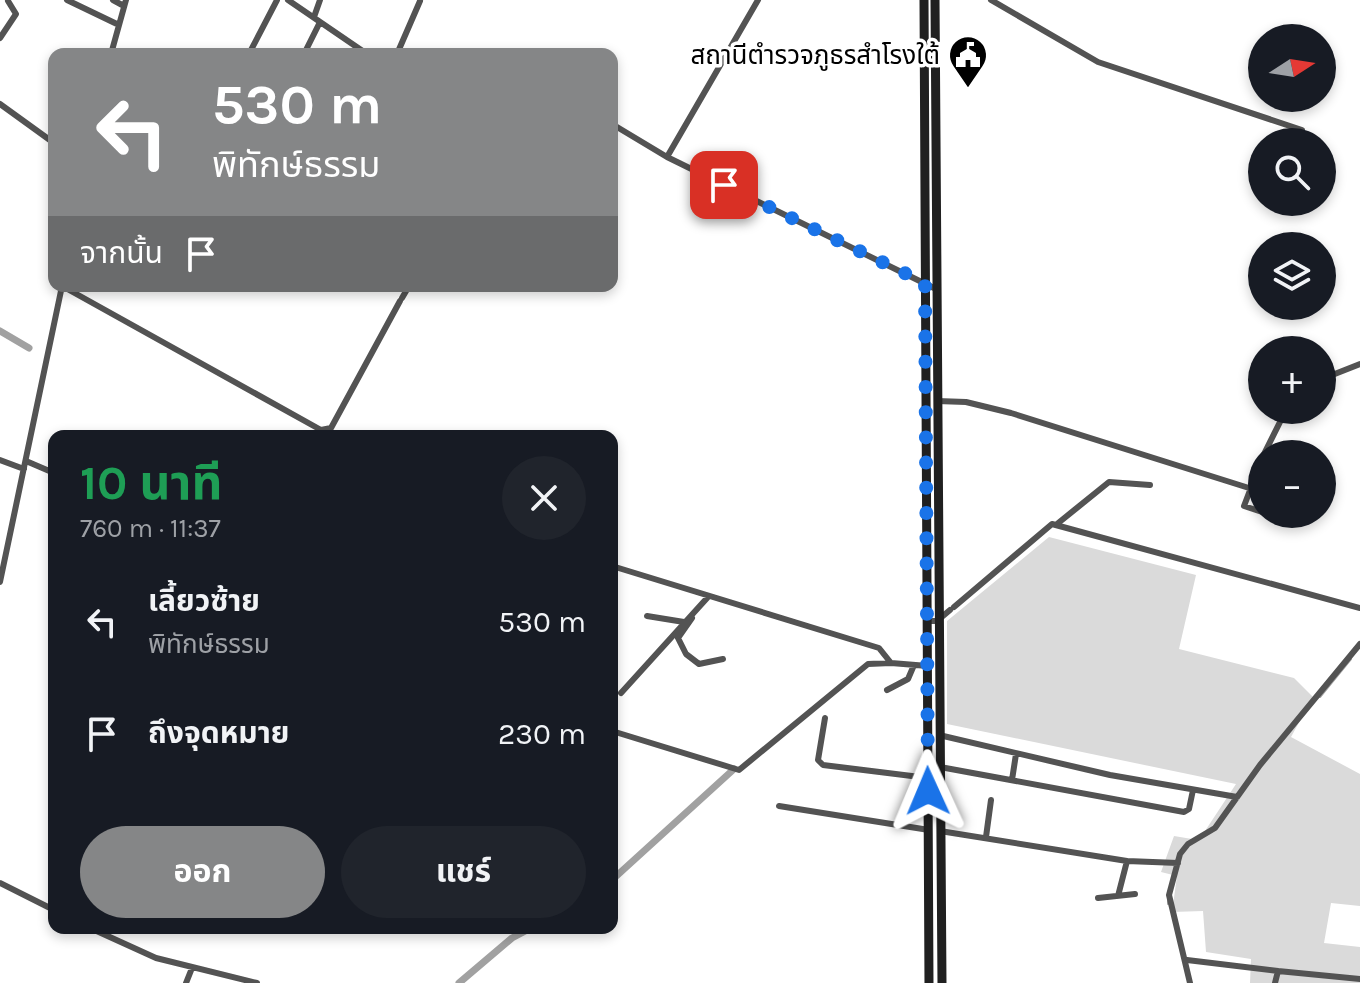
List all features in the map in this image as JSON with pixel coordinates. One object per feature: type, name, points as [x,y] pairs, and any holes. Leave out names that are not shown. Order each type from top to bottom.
[{"type":"main road","points":[[924,0],[930,85],[936,289],[930,401]]},
{"type":"main road","points":[[935,0],[925,283],[930,401],[932,621],[940,767],[942,983]]},
{"type":"main road","points":[[929,983],[928,666],[932,621]]},
{"type":"street","points":[[67,0],[119,25]]},
{"type":"street","points":[[113,0],[125,3],[113,48]]},
{"type":"street","points":[[252,48],[277,0]]},
{"type":"street","points":[[288,0],[358,48]]},
{"type":"street","points":[[306,48],[320,0]]},
{"type":"street","points":[[667,157],[758,0]]},
{"type":"street","points":[[991,0],[1098,62],[1296,128]]},
{"type":"street","points":[[0,38],[16,14],[8,1]]},
{"type":"street","points":[[400,48],[420,1]]},
{"type":"street","points":[[0,104],[48,139]]},
{"type":"street","points":[[618,128],[667,157],[936,289]]},
{"type":"street","points":[[0,582],[61,292]]},
{"type":"street","points":[[73,292],[321,430],[331,428],[343,409],[405,292]]},
{"type":"street","points":[[1336,373],[1360,364]]},
{"type":"street","points":[[930,401],[966,402],[1011,413],[1248,488]]},
{"type":"street","points":[[0,460],[24,469]]},
{"type":"street","points":[[26,461],[48,470]]},
{"type":"street","points":[[932,621],[952,608],[1047,527],[1057,524],[1109,482],[1150,485]]},
{"type":"street","points":[[1057,524],[1360,608]]},
{"type":"street","points":[[618,568],[879,648],[891,663]]},
{"type":"street","points":[[621,693],[708,597]]},
{"type":"street","points":[[694,611],[678,638],[680,645],[699,664],[723,659]]},
{"type":"street","points":[[647,616],[684,622]]},
{"type":"street","points":[[1190,983],[1187,960],[1169,895],[1175,862],[1184,847],[1215,828],[1234,797],[1360,644]]},
{"type":"street","points":[[618,733],[736,770],[868,664],[928,666]]},
{"type":"street","points":[[887,690],[908,679],[914,665]]},
{"type":"street","points":[[825,718],[818,750],[818,760],[823,765],[928,778]]},
{"type":"street","points":[[939,735],[1016,754],[1234,797]]},
{"type":"street","points":[[1012,780],[1016,754]]},
{"type":"street","points":[[940,767],[1184,812],[1189,809],[1193,790]]},
{"type":"street","points":[[986,837],[991,800]]},
{"type":"street","points":[[779,806],[1127,861],[1175,862]]},
{"type":"street","points":[[1118,896],[1127,861]]},
{"type":"street","points":[[0,883],[48,907]]},
{"type":"street","points":[[1098,898],[1135,894]]},
{"type":"street","points":[[103,934],[156,958],[257,983]]},
{"type":"street","points":[[1187,960],[1360,979]]},
{"type":"street","points":[[186,983],[192,968]]},
{"type":"street","points":[[1275,983],[1278,971]]},
{"type":"shaded area","points":[[1049,537],[1196,575],[1179,649],[1294,678],[1313,697],[1291,737],[1360,774],[1360,906],[1331,903],[1324,943],[1360,947],[1360,983],[1250,983],[1251,959],[1206,952],[1203,911],[1172,912],[1177,876],[1161,872],[1174,836],[1192,839],[1205,831],[1236,784],[947,724],[947,621]]},
{"type":"waterway","points":[[0,331],[29,348]]},
{"type":"waterway","points":[[1320,697],[1351,659]]},
{"type":"waterway","points":[[618,875],[734,769]]},
{"type":"waterway","points":[[1168,892],[1168,904]]},
{"type":"waterway","points":[[459,983],[520,934]]},
{"type":"place","name":"สถานีตำรวจภูธรสำโรงใต้","points":[[968,89]]},
{"type":"route","points":[[724,185],[925,283],[928,791]]}]
